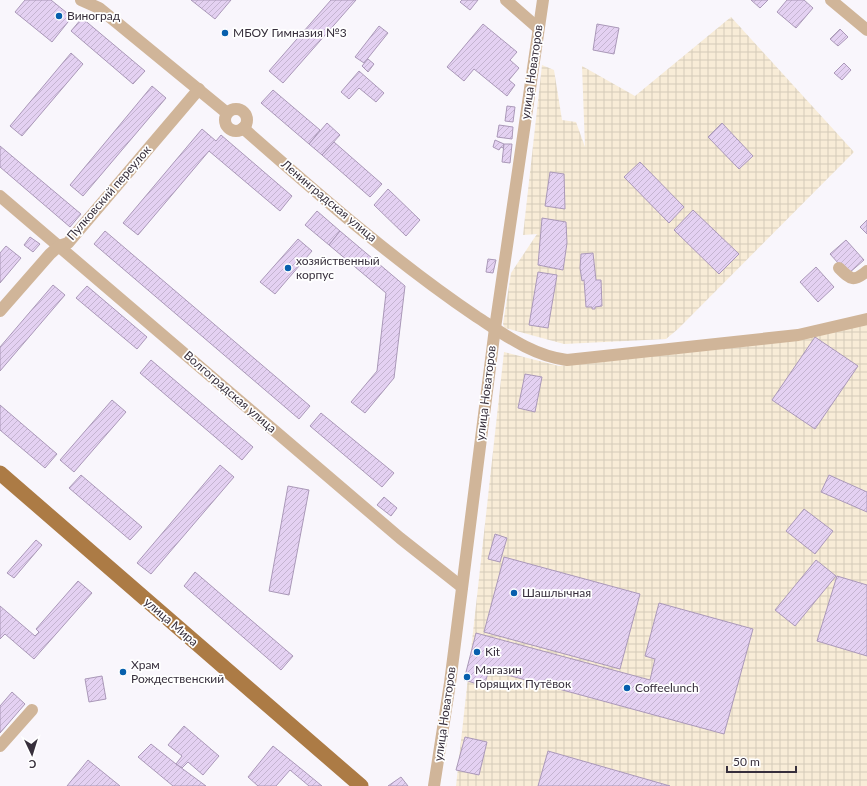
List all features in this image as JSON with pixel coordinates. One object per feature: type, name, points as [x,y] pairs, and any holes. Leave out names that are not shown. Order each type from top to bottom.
[{"type":"main road","name":"улица Мира","points":[[0,473],[361,786]]},
{"type":"street","name":"Ленинградская улица","points":[[81,0],[89,5],[99,8],[227,113],[225,121],[228,128],[236,131],[243,128],[312,188],[434,288],[529,349],[554,358],[566,360],[798,335],[867,319]]},
{"type":"street","points":[[506,0],[538,28]]},
{"type":"street","name":"улица Новаторов","points":[[434,786],[462,587],[495,328],[543,0]]},
{"type":"street","points":[[831,0],[867,30]]},
{"type":"street","name":"Пулковский переулок","points":[[0,311],[50,254],[59,246],[68,243],[199,89]]},
{"type":"street","name":"Волгоградская улица","points":[[0,196],[400,538],[462,587]]},
{"type":"street","points":[[839,268],[847,276],[853,279],[859,278],[867,271]]},
{"type":"street","points":[[0,746],[32,710]]},
{"type":"shaded area","points":[[731,17],[854,152],[678,329],[666,339],[564,344],[505,328],[503,324],[511,273],[537,234],[523,235],[542,65],[554,70],[562,120],[576,122],[585,147],[582,66],[635,96]]},
{"type":"shaded area","points":[[867,324],[867,786],[456,786],[504,352],[559,366],[794,340]]},
{"type":"building","points":[[25,0],[51,0],[72,17],[52,42],[15,12]]},
{"type":"building","points":[[191,0],[231,0],[215,19]]},
{"type":"building","points":[[331,0],[356,0],[283,83],[269,71]]},
{"type":"building","points":[[462,0],[478,0],[470,10],[460,2]]},
{"type":"building","points":[[751,0],[768,0],[760,8]]},
{"type":"building","points":[[787,0],[804,0],[813,8],[796,28],[777,12]]},
{"type":"building","points":[[82,18],[145,71],[133,84],[71,31]]},
{"type":"building","points":[[483,24],[517,52],[510,60],[519,68],[509,80],[515,85],[507,96],[474,69],[464,81],[447,67]]},
{"type":"building","points":[[597,24],[619,28],[614,54],[593,50]]},
{"type":"building","points":[[379,26],[388,33],[364,63],[355,57]]},
{"type":"building","points":[[840,29],[848,37],[838,46],[830,39]]},
{"type":"building","points":[[71,53],[83,64],[22,136],[10,126]]},
{"type":"building","points":[[368,59],[374,64],[368,72],[362,66]]},
{"type":"building","points":[[844,63],[851,70],[842,80],[834,73]]},
{"type":"building","points":[[359,71],[384,93],[376,102],[359,88],[349,99],[341,92]]},
{"type":"building","points":[[152,86],[166,98],[83,196],[70,185]]},
{"type":"building","points":[[273,90],[320,130],[309,144],[261,103]]},
{"type":"building","points":[[507,106],[515,107],[513,122],[505,121]]},
{"type":"building","points":[[327,123],[340,135],[322,155],[309,144]]},
{"type":"building","points":[[722,123],[753,156],[739,169],[708,137]]},
{"type":"building","points":[[499,125],[513,127],[512,139],[497,137]]},
{"type":"building","points":[[202,129],[216,141],[221,135],[292,196],[280,211],[209,151],[138,235],[123,223]]},
{"type":"building","points":[[495,140],[504,144],[503,148],[501,147],[499,150],[493,147]]},
{"type":"building","points":[[334,142],[382,184],[370,197],[322,155]]},
{"type":"building","points":[[504,144],[512,144],[510,163],[502,162]]},
{"type":"building","points":[[0,146],[81,214],[70,227],[0,167]]},
{"type":"building","points":[[640,162],[684,207],[669,223],[624,177]]},
{"type":"building","points":[[550,172],[564,174],[565,209],[545,206]]},
{"type":"building","points":[[388,189],[420,220],[406,236],[374,205]]},
{"type":"building","points":[[693,210],[739,254],[719,274],[674,230]]},
{"type":"building","points":[[317,211],[340,231],[329,245],[305,225]]},
{"type":"building","points":[[542,218],[566,222],[567,243],[563,270],[538,265]]},
{"type":"building","points":[[867,220],[867,234],[860,227]]},
{"type":"building","points":[[105,231],[310,406],[299,419],[94,244]]},
{"type":"building","points":[[340,231],[405,286],[394,378],[365,413],[351,402],[377,371],[386,293],[329,245]]},
{"type":"building","points":[[30,237],[40,244],[33,252],[24,245]]},
{"type":"building","points":[[298,239],[312,251],[275,294],[260,282]]},
{"type":"building","points":[[846,240],[864,260],[848,274],[830,254]]},
{"type":"building","points":[[6,246],[21,258],[0,283],[0,253]]},
{"type":"building","points":[[593,253],[596,280],[601,280],[602,306],[595,307],[595,309],[592,309],[592,307],[586,307],[584,280],[582,281],[580,268],[581,254]]},
{"type":"building","points":[[488,259],[496,260],[493,273],[486,272]]},
{"type":"building","points":[[816,267],[834,287],[818,302],[800,282]]},
{"type":"building","points":[[538,272],[557,275],[548,328],[529,325]]},
{"type":"building","points":[[53,285],[65,295],[0,371],[0,347]]},
{"type":"building","points":[[87,286],[147,337],[137,349],[76,298]]},
{"type":"building","points":[[815,337],[858,366],[815,429],[772,400]]},
{"type":"building","points":[[151,360],[253,447],[242,460],[140,373]]},
{"type":"building","points":[[525,374],[542,377],[535,412],[518,408]]},
{"type":"building","points":[[112,400],[126,412],[74,472],[60,460]]},
{"type":"building","points":[[0,405],[57,454],[45,468],[0,430]]},
{"type":"building","points":[[321,413],[394,473],[382,487],[310,426]]},
{"type":"building","points":[[220,465],[234,477],[151,574],[137,563]]},
{"type":"building","points":[[81,475],[142,527],[130,540],[69,488]]},
{"type":"building","points":[[829,475],[867,492],[867,512],[821,492]]},
{"type":"building","points":[[288,486],[309,490],[289,595],[269,591]]},
{"type":"building","points":[[384,497],[397,508],[391,516],[377,505]]},
{"type":"building","points":[[804,509],[833,531],[815,554],[786,531]]},
{"type":"building","points":[[495,534],[507,538],[500,562],[488,559]]},
{"type":"building","points":[[36,540],[42,545],[14,578],[7,573]]},
{"type":"building","points":[[504,557],[640,594],[620,669],[484,632]]},
{"type":"building","points":[[816,560],[836,576],[795,626],[775,610]]},
{"type":"building","points":[[195,572],[293,656],[281,670],[184,586]]},
{"type":"building","points":[[837,576],[867,585],[867,656],[817,641]]},
{"type":"building","points":[[78,581],[92,593],[34,659],[5,634],[0,639],[0,606],[35,636],[39,632],[36,629]]},
{"type":"building","points":[[659,603],[753,629],[724,734],[489,670],[484,686],[464,680],[476,633],[650,680],[655,659],[645,656]]},
{"type":"building","points":[[102,676],[106,699],[89,702],[85,679]]},
{"type":"building","points":[[12,692],[25,704],[0,733],[0,706]]},
{"type":"building","points":[[184,726],[219,756],[203,775],[188,762],[182,768],[176,764],[182,756],[168,745]]},
{"type":"building","points":[[465,737],[487,742],[479,775],[456,770]]},
{"type":"building","points":[[151,744],[206,786],[173,786],[138,757]]},
{"type":"building","points":[[273,746],[322,786],[309,786],[290,770],[276,786],[258,786],[248,777]]},
{"type":"building","points":[[548,751],[670,786],[538,786]]},
{"type":"building","points":[[88,760],[120,786],[67,786]]},
{"type":"building","points":[[401,777],[408,786],[388,786]]},
{"type":"place","name":"Виноград","points":[[59,16]]},
{"type":"place","name":"МБОУ Гимназия №3","points":[[225,33]]},
{"type":"place","name":"хозяйственный корпус","points":[[288,268]]},
{"type":"place","name":"Шашлычная","points":[[514,593]]},
{"type":"place","name":"Kit","points":[[477,652]]},
{"type":"place","name":"Храм Рождественский","points":[[123,672]]},
{"type":"place","name":"Магазин Горящих Путёвок","points":[[467,677]]},
{"type":"place","name":"Coffeelunch","points":[[627,688]]}]
